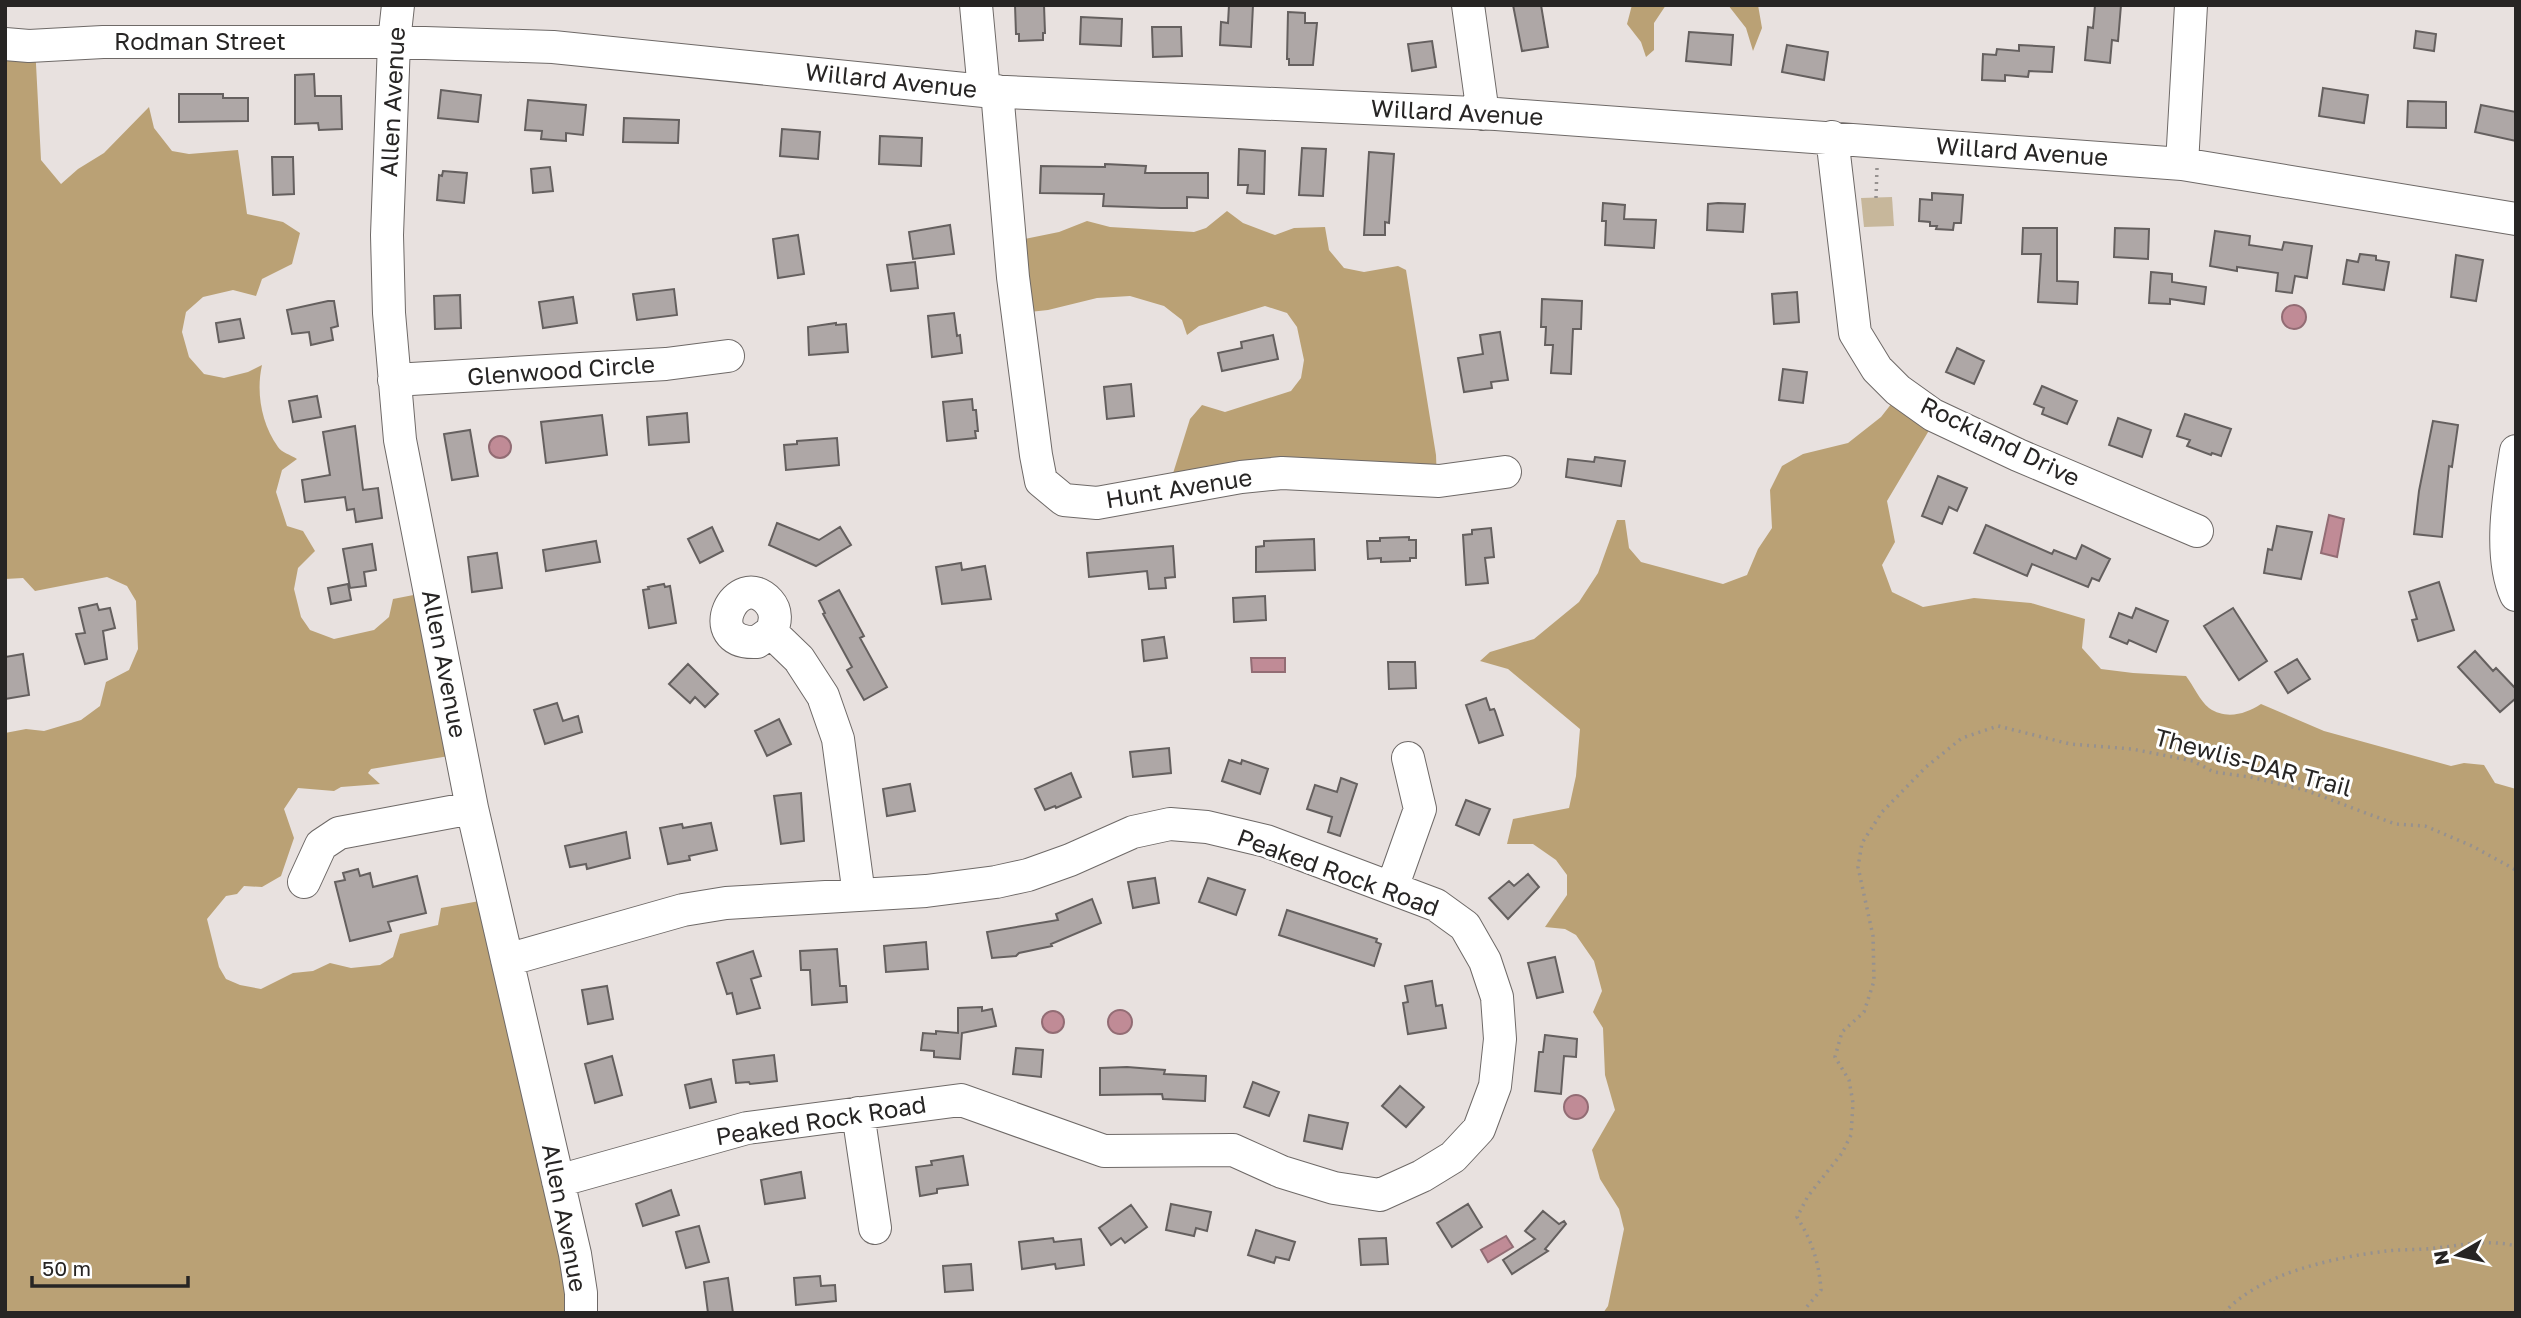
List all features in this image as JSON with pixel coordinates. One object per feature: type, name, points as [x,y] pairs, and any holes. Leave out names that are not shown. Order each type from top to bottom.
[{"type":"street","name":"Allen Avenue","points":[[398,5],[394,42],[387,235],[394,380],[400,440],[472,808],[575,1254],[581,1313]]},
{"type":"street","name":"Hunt Avenue","points":[[976,5],[990,91],[1035,455],[1041,481],[1064,500],[1097,503],[1241,477],[1282,473],[1439,481],[1505,472]]},
{"type":"street","points":[[1468,5],[1483,114]]},
{"type":"street","points":[[2182,164],[2191,5]]},
{"type":"street","name":"Rodman Street","points":[[5,44],[29,46],[103,42],[394,42]]},
{"type":"street","name":"Willard Avenue","points":[[394,42],[553,47],[990,91],[1483,114],[2182,164],[2516,219]]},
{"type":"street","name":"Rockland Drive","points":[[1832,137],[1855,332],[1877,369],[1899,390],[1933,415],[2018,455],[2197,531]]},
{"type":"street","name":"Glenwood Circle","points":[[394,380],[653,365],[728,356]]},
{"type":"street","points":[[2516,451],[2511,482],[2506,559],[2516,595]]},
{"type":"street","points":[[771,632],[799,659],[823,696],[838,738],[859,895]]},
{"type":"street","points":[[1392,888],[1420,809],[1408,758]]},
{"type":"street","points":[[304,882],[321,845],[339,833],[472,808]]},
{"type":"street","name":"Peaked Rock Road","points":[[507,960],[683,910],[726,903],[926,891],[1018,877],[1070,860],[1133,832],[1170,824],[1207,827],[1266,841],[1436,905],[1465,926],[1485,961],[1497,998],[1500,1039],[1495,1086],[1479,1129],[1453,1157],[1422,1176],[1380,1195],[1334,1188],[1282,1172],[1233,1150],[1104,1151],[961,1100],[747,1128],[558,1181]]},
{"type":"street","points":[[858,1113],[875,1228]]},
{"type":"path","name":"Thewlis-DAR Trail","points":[[1805,1313],[1805,1309],[1821,1290],[1820,1269],[1811,1238],[1797,1217],[1808,1196],[1842,1153],[1851,1135],[1853,1102],[1849,1080],[1835,1057],[1842,1032],[1864,1012],[1874,981],[1873,936],[1858,867],[1862,843],[1882,812],[1926,767],[1962,738],[1998,726],[2070,744],[2132,749],[2193,761],[2214,772],[2305,790],[2395,824],[2425,826],[2472,846],[2516,870]]},
{"type":"path","points":[[2224,1313],[2257,1286],[2323,1263],[2390,1250],[2422,1250],[2480,1242],[2499,1241],[2516,1246]]},
{"type":"shaded area","points":[[1632,5],[1666,5],[1654,23],[1654,50],[1646,57],[1641,42],[1627,24]]},
{"type":"shaded area","points":[[1728,5],[1758,5],[1762,28],[1753,51],[1746,28]]},
{"type":"shaded area","points":[[5,44],[35,45],[41,160],[61,184],[78,169],[104,153],[149,107],[154,128],[172,151],[189,154],[238,150],[247,214],[283,222],[300,233],[292,264],[262,279],[256,296],[233,290],[203,297],[186,312],[182,332],[189,357],[204,374],[224,378],[262,365],[260,396],[267,428],[279,449],[297,459],[282,470],[276,492],[287,526],[303,531],[315,551],[298,568],[294,589],[301,617],[310,630],[334,639],[374,630],[389,617],[393,599],[434,591],[467,753],[371,769],[368,773],[380,784],[341,787],[334,791],[298,788],[284,809],[294,838],[281,876],[262,887],[244,886],[237,894],[226,896],[207,919],[219,967],[226,979],[261,989],[293,973],[313,971],[330,963],[351,968],[380,965],[393,957],[400,934],[438,925],[441,908],[496,898],[577,1313],[5,1313],[5,733],[26,729],[44,731],[81,720],[100,706],[106,682],[129,670],[138,649],[136,601],[127,586],[107,577],[35,591],[23,578],[5,579]]},
{"type":"shaded area","points":[[1892,197],[1894,226],[1864,227],[1861,198]]},
{"type":"shaded area","points":[[1227,211],[1243,223],[1275,235],[1294,228],[1325,227],[1329,250],[1344,268],[1364,272],[1398,266],[1406,270],[1436,455],[1437,481],[1170,483],[1190,419],[1202,405],[1225,412],[1291,391],[1301,378],[1304,360],[1297,327],[1287,313],[1265,306],[1199,326],[1187,335],[1182,320],[1164,306],[1130,296],[1097,298],[1048,310],[1020,313],[1015,241],[1059,232],[1087,221],[1110,227],[1194,232],[1206,228]]},
{"type":"shaded area","points":[[2294,305],[2302,309],[2306,317],[2302,325],[2294,329],[2286,325],[2282,317],[2286,309]]},
{"type":"shaded area","points":[[1899,394],[1934,422],[1887,501],[1895,542],[1882,565],[1892,592],[1923,607],[1974,598],[2031,603],[2085,619],[2082,648],[2101,669],[2186,676],[2203,701],[2216,712],[2236,714],[2261,704],[2324,731],[2451,766],[2464,763],[2484,765],[2495,783],[2516,789],[2516,1313],[1603,1313],[1608,1306],[1624,1229],[1619,1209],[1600,1179],[1592,1150],[1615,1110],[1605,1075],[1603,1028],[1593,1012],[1602,991],[1594,961],[1576,935],[1565,929],[1545,927],[1567,895],[1567,875],[1556,860],[1533,844],[1507,844],[1513,819],[1569,808],[1576,776],[1580,729],[1508,669],[1480,661],[1490,652],[1534,639],[1579,602],[1598,573],[1617,520],[1625,520],[1629,548],[1641,562],[1723,584],[1747,575],[1758,549],[1772,528],[1770,490],[1782,466],[1803,454],[1848,443],[1881,417]]},
{"type":"shaded area","points":[[500,436],[508,439],[511,447],[508,455],[500,458],[492,455],[489,447],[492,439]]},
{"type":"shaded area","points":[[2329,515],[2344,519],[2337,557],[2321,553]]},
{"type":"shaded area","points":[[1251,658],[1285,658],[1285,672],[1252,672]]},
{"type":"shaded area","points":[[1120,1010],[1128,1014],[1132,1022],[1128,1030],[1120,1034],[1112,1030],[1108,1022],[1112,1014]]},
{"type":"shaded area","points":[[1053,1011],[1061,1014],[1064,1022],[1061,1030],[1053,1033],[1045,1030],[1042,1022],[1045,1014]]},
{"type":"shaded area","points":[[1576,1095],[1584,1099],[1588,1107],[1584,1115],[1576,1119],[1568,1115],[1564,1107],[1568,1099]]},
{"type":"shaded area","points":[[1506,1236],[1513,1247],[1488,1262],[1481,1250]]},
{"type":"building","points":[[1015,5],[1044,5],[1043,40],[1019,41],[1019,34],[1016,34]]},
{"type":"building","points":[[1229,5],[1253,5],[1251,47],[1220,45],[1221,22],[1228,23]]},
{"type":"building","points":[[1513,5],[1541,5],[1548,47],[1522,51]]},
{"type":"building","points":[[2095,5],[2121,5],[2118,41],[2112,40],[2110,63],[2085,60],[2088,27],[2093,28]]},
{"type":"building","points":[[1288,12],[1305,13],[1305,23],[1317,23],[1313,65],[1289,65]]},
{"type":"building","points":[[1081,17],[1122,19],[1121,46],[1080,44]]},
{"type":"building","points":[[1152,27],[1181,27],[1182,56],[1153,57]]},
{"type":"building","points":[[2416,31],[2436,34],[2434,51],[2414,48]]},
{"type":"building","points":[[1689,32],[1733,35],[1731,65],[1686,61]]},
{"type":"building","points":[[1432,41],[1436,67],[1412,71],[1408,44]]},
{"type":"building","points":[[1787,45],[1828,52],[1824,80],[1782,72]]},
{"type":"building","points":[[2019,45],[2054,47],[2052,72],[2029,71],[2028,77],[2005,75],[2005,81],[1982,80],[1983,54],[1996,55],[1997,49],[2019,51]]},
{"type":"building","points":[[314,74],[315,96],[341,96],[342,129],[319,130],[318,123],[295,124],[295,75]]},
{"type":"building","points":[[2323,88],[2368,95],[2364,123],[2319,116]]},
{"type":"building","points":[[441,90],[481,95],[478,122],[438,118]]},
{"type":"building","points":[[179,94],[223,94],[223,98],[248,98],[248,121],[179,122]]},
{"type":"building","points":[[528,100],[586,105],[583,135],[566,133],[566,141],[541,139],[542,131],[525,130]]},
{"type":"building","points":[[2408,101],[2446,102],[2446,128],[2407,127]]},
{"type":"building","points":[[2481,105],[2516,112],[2516,141],[2475,132]]},
{"type":"building","points":[[624,118],[679,120],[678,143],[623,142]]},
{"type":"building","points":[[782,129],[820,132],[818,159],[780,156]]},
{"type":"building","points":[[880,136],[922,138],[921,166],[879,164]]},
{"type":"building","points":[[1302,148],[1326,149],[1323,196],[1299,195]]},
{"type":"building","points":[[1239,149],[1265,151],[1264,194],[1247,193],[1248,185],[1238,185]]},
{"type":"building","points":[[1369,152],[1394,154],[1389,223],[1385,222],[1385,235],[1364,235]]},
{"type":"building","points":[[272,157],[293,157],[294,194],[273,195]]},
{"type":"building","points":[[1105,164],[1146,166],[1145,173],[1208,173],[1208,198],[1187,197],[1187,208],[1161,208],[1103,206],[1104,194],[1040,193],[1041,166],[1105,167]]},
{"type":"building","points":[[550,167],[553,191],[533,193],[531,169]]},
{"type":"building","points":[[443,171],[467,173],[464,203],[437,200],[439,175],[442,176]]},
{"type":"building","points":[[1932,193],[1963,195],[1961,223],[1954,223],[1953,230],[1936,229],[1937,226],[1930,226],[1930,222],[1919,221],[1920,199],[1932,200]]},
{"type":"building","points":[[1603,203],[1625,205],[1624,219],[1656,220],[1654,248],[1605,245],[1606,221],[1602,221]]},
{"type":"building","points":[[1708,204],[1745,204],[1743,232],[1707,230]]},
{"type":"building","points":[[950,225],[954,254],[913,259],[909,232]]},
{"type":"building","points":[[2023,228],[2057,228],[2057,281],[2078,282],[2077,304],[2038,302],[2041,254],[2022,254]]},
{"type":"building","points":[[2115,228],[2149,229],[2148,259],[2114,257]]},
{"type":"building","points":[[2215,231],[2250,236],[2249,245],[2282,250],[2284,242],[2312,246],[2307,278],[2295,276],[2292,293],[2276,291],[2278,273],[2237,267],[2237,271],[2210,266]]},
{"type":"building","points":[[798,235],[804,274],[778,278],[773,239]]},
{"type":"building","points":[[2360,254],[2376,256],[2376,260],[2389,262],[2384,290],[2343,284],[2347,260],[2358,262]]},
{"type":"building","points":[[2456,255],[2483,260],[2476,301],[2451,297]]},
{"type":"building","points":[[915,262],[918,288],[891,291],[887,265]]},
{"type":"building","points":[[2151,272],[2172,274],[2172,282],[2206,287],[2204,304],[2170,299],[2170,304],[2149,303]]},
{"type":"building","points":[[674,289],[677,315],[637,320],[633,294]]},
{"type":"building","points":[[1797,292],[1799,322],[1774,324],[1772,294]]},
{"type":"building","points":[[460,295],[461,328],[435,329],[434,296]]},
{"type":"building","points":[[573,297],[577,323],[543,328],[539,302]]},
{"type":"building","points":[[1542,299],[1582,301],[1581,329],[1573,329],[1571,374],[1551,373],[1553,345],[1545,345],[1546,327],[1541,327]]},
{"type":"building","points":[[334,301],[338,326],[331,328],[333,340],[311,345],[309,332],[292,334],[287,310]]},
{"type":"building","points":[[954,313],[962,353],[932,357],[928,316]]},
{"type":"building","points":[[240,319],[244,338],[219,342],[216,323]]},
{"type":"building","points":[[846,324],[848,352],[809,355],[808,327]]},
{"type":"building","points":[[1500,332],[1508,380],[1491,382],[1492,388],[1464,392],[1458,358],[1483,354],[1480,335]]},
{"type":"building","points":[[1273,335],[1278,359],[1222,371],[1218,353],[1242,348],[1241,342]]},
{"type":"building","points":[[1957,348],[1984,361],[1974,384],[1946,372]]},
{"type":"building","points":[[1783,369],[1807,372],[1803,403],[1779,400]]},
{"type":"building","points":[[1131,384],[1134,416],[1107,419],[1104,387]]},
{"type":"building","points":[[2042,386],[2077,401],[2067,424],[2042,414],[2044,408],[2034,404]]},
{"type":"building","points":[[317,396],[321,417],[293,422],[289,401]]},
{"type":"building","points":[[972,399],[973,410],[976,410],[976,438],[947,441],[943,402]]},
{"type":"building","points":[[687,413],[689,442],[649,445],[647,417]]},
{"type":"building","points":[[2185,414],[2231,429],[2221,456],[2187,446],[2190,440],[2177,436]]},
{"type":"building","points":[[602,415],[607,455],[546,463],[541,422]]},
{"type":"building","points":[[2118,418],[2151,430],[2142,457],[2109,445]]},
{"type":"building","points":[[2433,421],[2458,425],[2452,467],[2449,466],[2442,537],[2414,534],[2419,491]]},
{"type":"building","points":[[355,426],[363,490],[378,488],[382,518],[356,522],[354,509],[347,510],[345,497],[305,502],[302,480],[330,475],[323,432]]},
{"type":"building","points":[[470,430],[478,476],[452,480],[444,434]]},
{"type":"building","points":[[837,438],[839,465],[786,470],[784,445],[797,444],[797,441]]},
{"type":"building","points":[[1595,457],[1625,461],[1621,486],[1566,477],[1568,459],[1594,462]]},
{"type":"building","points":[[1938,476],[1967,488],[1957,511],[1949,507],[1942,524],[1922,516]]},
{"type":"building","points":[[777,523],[819,540],[840,527],[851,545],[816,566],[769,545]]},
{"type":"building","points":[[1986,525],[2052,554],[2054,550],[2076,559],[2082,545],[2110,559],[2099,581],[2092,578],[2088,587],[2032,564],[2027,576],[1974,553]]},
{"type":"building","points":[[2277,526],[2312,532],[2301,579],[2264,573],[2268,549],[2272,550]]},
{"type":"building","points":[[712,527],[723,551],[700,563],[688,539]]},
{"type":"building","points":[[1491,528],[1494,557],[1485,558],[1488,583],[1466,585],[1463,535],[1472,534],[1472,530]]},
{"type":"building","points":[[1409,537],[1409,540],[1416,540],[1416,558],[1410,558],[1410,561],[1381,562],[1381,558],[1368,559],[1367,541]]},
{"type":"building","points":[[1314,539],[1315,570],[1256,572],[1256,547],[1264,546],[1264,541]]},
{"type":"building","points":[[596,541],[600,562],[546,571],[543,550]]},
{"type":"building","points":[[372,544],[376,570],[364,572],[366,586],[350,588],[343,549]]},
{"type":"building","points":[[1173,546],[1175,577],[1165,578],[1166,588],[1149,589],[1147,571],[1089,577],[1087,553]]},
{"type":"building","points":[[497,553],[502,588],[472,592],[468,557]]},
{"type":"building","points":[[961,563],[962,570],[985,566],[991,599],[942,604],[936,567]]},
{"type":"building","points":[[2439,582],[2454,630],[2418,641],[2412,620],[2417,619],[2409,592]]},
{"type":"building","points":[[348,584],[351,600],[331,604],[328,588]]},
{"type":"building","points":[[664,584],[665,587],[670,586],[676,623],[649,628],[643,590]]},
{"type":"building","points":[[839,590],[864,636],[860,638],[887,687],[864,700],[847,670],[852,667],[823,614],[825,613],[819,601]]},
{"type":"building","points":[[1265,596],[1266,620],[1234,622],[1233,598]]},
{"type":"building","points":[[97,604],[99,610],[110,608],[115,628],[103,631],[107,659],[85,664],[76,634],[85,633],[79,608]]},
{"type":"building","points":[[2136,608],[2168,621],[2156,652],[2129,640],[2127,644],[2110,637],[2119,613],[2132,618]]},
{"type":"building","points":[[2233,608],[2267,661],[2239,680],[2204,626]]},
{"type":"building","points":[[1164,637],[1167,658],[1144,661],[1142,640]]},
{"type":"building","points":[[2475,651],[2493,671],[2496,668],[2516,689],[2516,698],[2500,712],[2458,667]]},
{"type":"building","points":[[23,654],[29,695],[5,699],[5,657]]},
{"type":"building","points":[[2297,659],[2310,679],[2288,693],[2275,672]]},
{"type":"building","points":[[1388,662],[1415,662],[1416,688],[1389,689]]},
{"type":"building","points":[[688,664],[718,694],[705,707],[695,697],[690,703],[669,684]]},
{"type":"building","points":[[1486,698],[1490,710],[1495,711],[1503,735],[1479,743],[1466,705]]},
{"type":"building","points":[[557,703],[563,721],[578,716],[582,732],[545,744],[534,710]]},
{"type":"building","points":[[779,719],[791,744],[767,756],[755,731]]},
{"type":"building","points":[[1169,748],[1171,773],[1133,777],[1130,752]]},
{"type":"building","points":[[1229,760],[1241,764],[1242,760],[1268,769],[1260,794],[1222,781]]},
{"type":"building","points":[[1071,773],[1081,797],[1045,810],[1035,789]]},
{"type":"building","points":[[1341,778],[1357,784],[1340,836],[1328,832],[1332,817],[1307,809],[1315,785],[1337,792]]},
{"type":"building","points":[[910,784],[915,811],[887,816],[883,789]]},
{"type":"building","points":[[801,793],[804,841],[781,844],[774,796]]},
{"type":"building","points":[[1466,800],[1490,809],[1479,835],[1456,825]]},
{"type":"building","points":[[711,823],[717,850],[689,856],[690,860],[668,864],[660,828],[682,824],[683,828]]},
{"type":"building","points":[[626,832],[630,858],[587,869],[586,864],[570,867],[565,846]]},
{"type":"building","points":[[358,869],[360,876],[370,873],[373,887],[417,876],[426,913],[388,922],[391,931],[350,941],[335,882],[345,880],[343,873]]},
{"type":"building","points":[[1528,874],[1539,887],[1508,919],[1489,898],[1509,881],[1514,886]]},
{"type":"building","points":[[1155,878],[1159,903],[1133,908],[1128,882]]},
{"type":"building","points":[[1208,878],[1245,890],[1236,915],[1199,902]]},
{"type":"building","points":[[1092,899],[1101,923],[1051,944],[1052,946],[1016,956],[992,958],[987,932],[1058,920],[1056,914]]},
{"type":"building","points":[[1287,910],[1377,939],[1376,942],[1381,944],[1374,966],[1279,935]]},
{"type":"building","points":[[926,942],[928,969],[886,972],[884,946]]},
{"type":"building","points":[[837,949],[840,986],[846,986],[847,1002],[812,1005],[810,970],[801,970],[800,951]]},
{"type":"building","points":[[753,951],[761,976],[751,979],[760,1008],[737,1014],[732,993],[727,994],[717,963]]},
{"type":"building","points":[[1555,957],[1563,992],[1537,998],[1528,963]]},
{"type":"building","points":[[1432,981],[1436,1006],[1442,1005],[1446,1028],[1408,1034],[1403,1003],[1408,1002],[1405,986]]},
{"type":"building","points":[[607,986],[613,1019],[588,1024],[582,990]]},
{"type":"building","points":[[982,1007],[982,1011],[992,1009],[996,1026],[962,1033],[960,1059],[934,1057],[934,1051],[921,1050],[923,1033],[958,1033],[958,1008]]},
{"type":"building","points":[[1545,1035],[1577,1039],[1576,1057],[1564,1056],[1561,1094],[1535,1091],[1539,1052],[1543,1052]]},
{"type":"building","points":[[1016,1048],[1043,1050],[1041,1077],[1013,1074]]},
{"type":"building","points":[[774,1055],[777,1081],[736,1083],[733,1060]]},
{"type":"building","points":[[612,1056],[622,1095],[595,1103],[585,1064]]},
{"type":"building","points":[[1100,1068],[1165,1070],[1164,1074],[1206,1076],[1205,1101],[1163,1099],[1162,1094],[1100,1095]]},
{"type":"building","points":[[711,1079],[716,1102],[690,1108],[685,1085]]},
{"type":"building","points":[[1253,1082],[1279,1092],[1269,1116],[1244,1107]]},
{"type":"building","points":[[1400,1086],[1424,1107],[1406,1127],[1382,1106]]},
{"type":"building","points":[[1309,1115],[1348,1123],[1342,1149],[1304,1141]]},
{"type":"building","points":[[963,1156],[968,1185],[937,1189],[937,1193],[920,1196],[916,1167],[932,1165],[931,1161]]},
{"type":"building","points":[[801,1172],[805,1198],[765,1204],[761,1180]]},
{"type":"building","points":[[671,1190],[679,1215],[643,1226],[636,1204]]},
{"type":"building","points":[[1171,1204],[1211,1212],[1207,1231],[1196,1228],[1194,1236],[1166,1230]]},
{"type":"building","points":[[1468,1204],[1482,1227],[1452,1247],[1437,1223]]},
{"type":"building","points":[[1131,1205],[1147,1227],[1125,1243],[1121,1238],[1111,1245],[1099,1228]]},
{"type":"building","points":[[1543,1211],[1559,1224],[1564,1221],[1566,1224],[1545,1249],[1548,1251],[1512,1274],[1503,1260],[1535,1239],[1525,1231]]},
{"type":"building","points":[[699,1226],[709,1262],[686,1268],[676,1232]]},
{"type":"building","points":[[1256,1230],[1295,1242],[1289,1260],[1276,1257],[1274,1263],[1248,1255]]},
{"type":"building","points":[[1053,1238],[1054,1242],[1081,1239],[1084,1265],[1056,1269],[1055,1264],[1022,1269],[1019,1242]]},
{"type":"building","points":[[1386,1238],[1388,1264],[1361,1265],[1359,1239]]},
{"type":"building","points":[[971,1264],[973,1290],[945,1292],[943,1266]]},
{"type":"building","points":[[820,1276],[821,1286],[835,1285],[836,1301],[796,1305],[794,1278]]},
{"type":"building","points":[[728,1278],[733,1313],[708,1313],[704,1282]]}]
